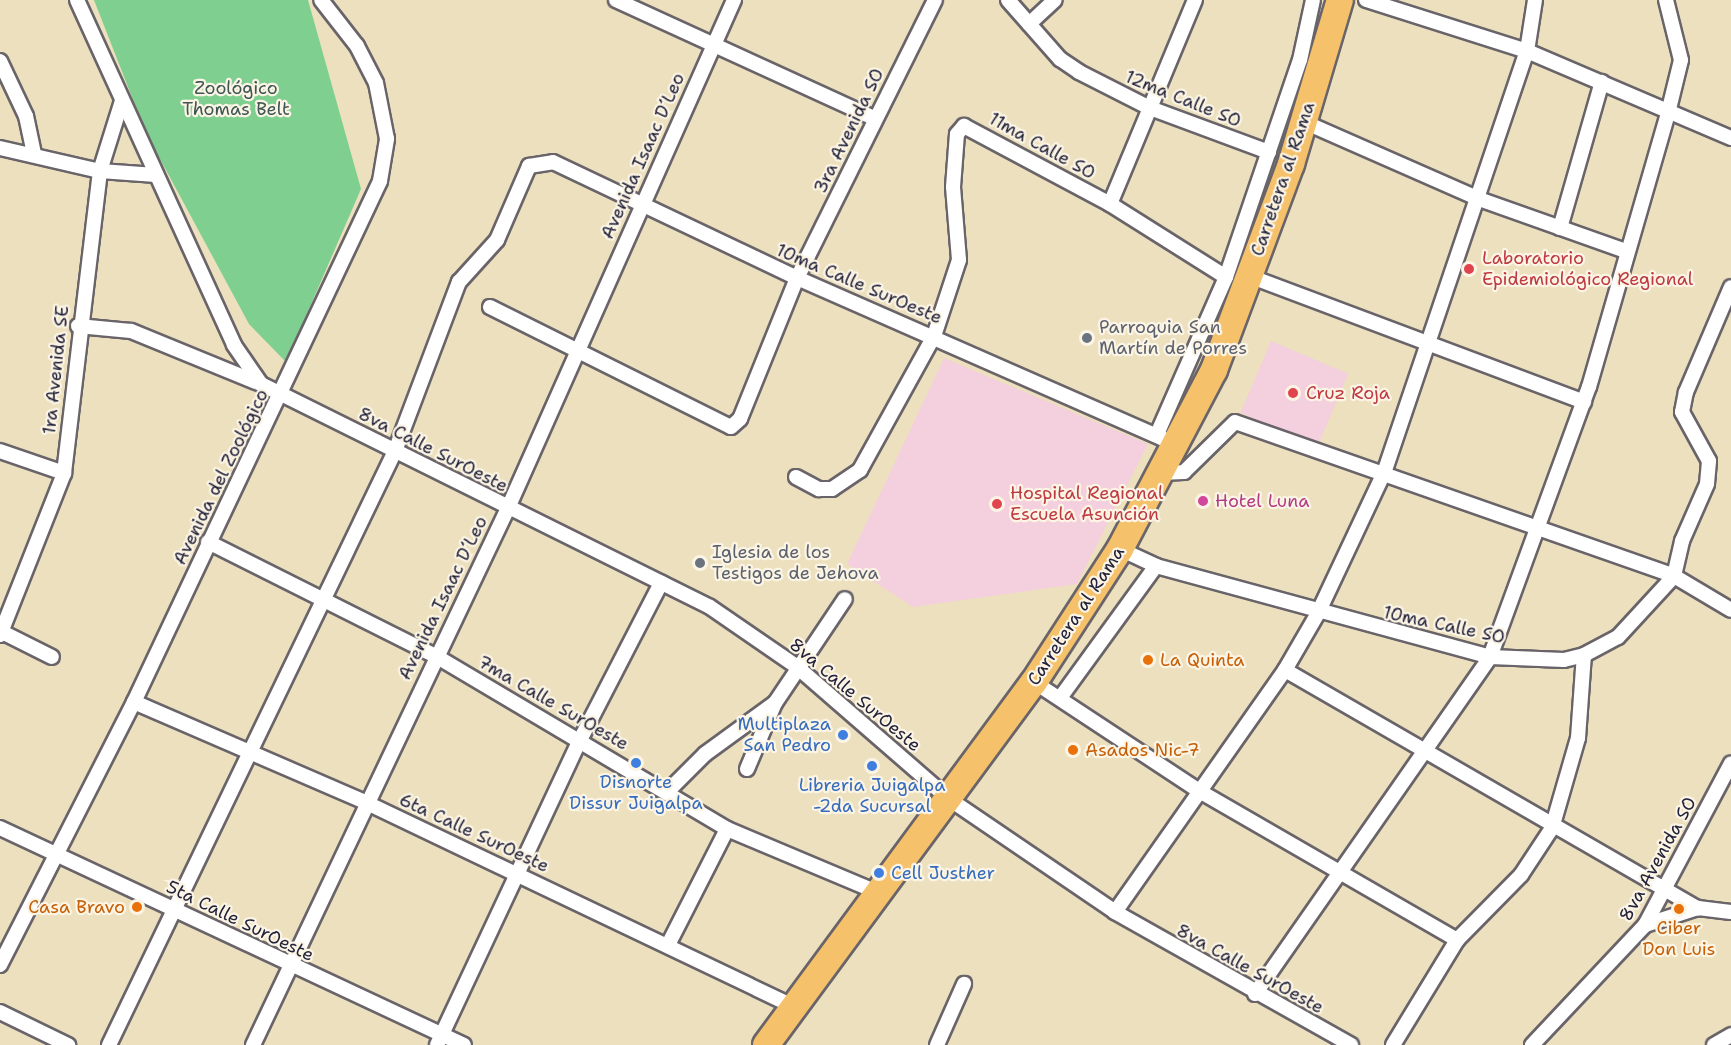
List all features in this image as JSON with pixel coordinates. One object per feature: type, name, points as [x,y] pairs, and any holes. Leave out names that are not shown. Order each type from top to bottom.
[{"type":"highway","name":"Carretera al Rama","points":[[766,1045],[1034,682],[1120,549],[1159,473],[1167,438],[1214,370],[1237,277],[1304,122],[1327,3]]},
{"type":"street","points":[[77,0],[234,345],[261,384]]},
{"type":"street","name":"Avenida del Zoológico","points":[[0,965],[134,702],[380,181],[387,139],[376,83],[357,46],[321,0]]},
{"type":"street","points":[[616,0],[874,118]]},
{"type":"street","name":"Avenida Isaac D´Leo","points":[[254,1045],[434,655],[508,508],[641,203],[734,0]]},
{"type":"street","name":"3ra Avenida SO","points":[[575,353],[731,427],[740,419],[797,278],[874,118],[935,0]]},
{"type":"street","name":"12ma Calle SO","points":[[1008,0],[1060,59],[1150,108],[1269,152]]},
{"type":"street","points":[[1029,24],[1055,0]]},
{"type":"street","points":[[1110,204],[1195,0]]},
{"type":"street","points":[[1366,0],[1527,51],[1669,109],[1731,138]]},
{"type":"street","points":[[1115,912],[1285,670],[1318,613],[1384,473],[1429,347],[1527,51],[1536,0]]},
{"type":"street","points":[[1255,994],[1335,871],[1490,657],[1540,531],[1584,402],[1669,109],[1681,60],[1666,0]]},
{"type":"street","points":[[1237,277],[1269,152],[1327,3]]},
{"type":"street","points":[[0,61],[26,116],[34,153]]},
{"type":"street","points":[[1560,228],[1602,82]]},
{"type":"street","name":"1ra Avenida SE","points":[[1,633],[64,473],[78,326],[100,171],[122,101]]},
{"type":"street","points":[[1304,122],[1479,199],[1626,251]]},
{"type":"street","name":"11ma Calle SO","points":[[934,336],[959,260],[953,187],[961,127],[1110,204],[1237,277],[1584,402]]},
{"type":"street","points":[[0,148],[34,153],[100,171],[156,175]]},
{"type":"street","name":"10ma Calle SurOeste","points":[[395,451],[459,282],[497,240],[529,166],[553,162],[797,278],[1167,438]]},
{"type":"street","points":[[1674,576],[1682,541],[1707,484],[1708,461],[1682,412],[1686,392],[1731,287]]},
{"type":"street","points":[[489,307],[575,353]]},
{"type":"street","name":"8va Calle SurOeste","points":[[78,326],[131,331],[261,384],[710,608],[796,666],[949,799],[1115,912],[1255,994],[1351,1045]]},
{"type":"street","points":[[796,477],[819,489],[832,489],[860,470],[934,336]]},
{"type":"street","points":[[1159,473],[1184,472],[1235,422],[1384,473],[1540,531],[1674,576],[1731,610]]},
{"type":"street","points":[[0,451],[64,473]]},
{"type":"street","points":[[109,1045],[176,910],[249,750],[395,451]]},
{"type":"street","name":"7ma Calle SurOeste","points":[[208,542],[322,603],[434,655],[668,791],[727,829],[879,893]]},
{"type":"street","name":"10ma Calle SO","points":[[1120,549],[1156,566],[1318,613],[1490,657],[1564,660],[1584,654],[1618,637],[1674,576]]},
{"type":"street","points":[[1060,698],[1156,566]]},
{"type":"street","points":[[439,1040],[580,740],[661,583]]},
{"type":"street","points":[[747,769],[775,703],[796,666],[845,599]]},
{"type":"street","points":[[1,633],[52,657]]},
{"type":"street","points":[[1393,1045],[1457,940],[1521,875],[1552,828],[1578,738],[1584,654]]},
{"type":"street","points":[[1285,670],[1425,749],[1552,828],[1667,887],[1698,908]]},
{"type":"street","points":[[1034,682],[1201,792],[1457,940]]},
{"type":"street","name":"6ta Calle SurOeste","points":[[134,702],[367,803],[669,943],[795,1007]]},
{"type":"street","points":[[668,791],[705,754],[775,703]]},
{"type":"street","name":"8va Avenida SO","points":[[1532,1045],[1646,925],[1731,763]]},
{"type":"street","name":"5ta Calle SurOeste","points":[[0,828],[57,857],[176,910],[439,1040],[465,1045]]},
{"type":"street","points":[[669,943],[727,829]]},
{"type":"street","points":[[1646,925],[1698,908],[1729,906]]},
{"type":"street","points":[[937,1045],[964,984]]},
{"type":"street","points":[[0,1012],[68,1045]]},
{"type":"street","points":[[1714,1045],[1731,1035]]},
{"type":"shaded area","name":"Cruz Roja","points":[[1271,341],[1348,374],[1318,446],[1241,413]]},
{"type":"shaded area","name":"Hospital Regional Escuela Asunción","points":[[944,358],[1148,444],[1077,584],[913,607],[847,564]]},
{"type":"green space","name":"Zoológico Thomas Belt","points":[[94,0],[308,0],[361,189],[286,362],[249,324],[146,133]]},
{"type":"place","name":"Laboratorio Epidemiológico Regional","points":[[1469,269]]},
{"type":"place","name":"Parroquia San Martín de Porres","points":[[1087,338]]},
{"type":"place","name":"Cruz Roja","points":[[1293,393]]},
{"type":"place","name":"Hotel Luna","points":[[1203,501]]},
{"type":"place","name":"Hospital Regional Escuela Asunción","points":[[997,504]]},
{"type":"place","name":"Iglesia de los Testigos de Jehova","points":[[700,563]]},
{"type":"place","name":"La Quinta","points":[[1148,660]]},
{"type":"place","name":"Multiplaza San Pedro","points":[[843,735]]},
{"type":"place","name":"Asados Nic-7","points":[[1073,750]]},
{"type":"place","name":"Disnorte Dissur Juigalpa","points":[[636,763]]},
{"type":"place","name":"Libreria Juigalpa -2da Sucursal","points":[[872,766]]},
{"type":"place","name":"Cell Justher","points":[[879,873]]},
{"type":"place","name":"Casa Bravo","points":[[137,907]]},
{"type":"place","name":"Ciber Don Luis","points":[[1679,909]]}]
